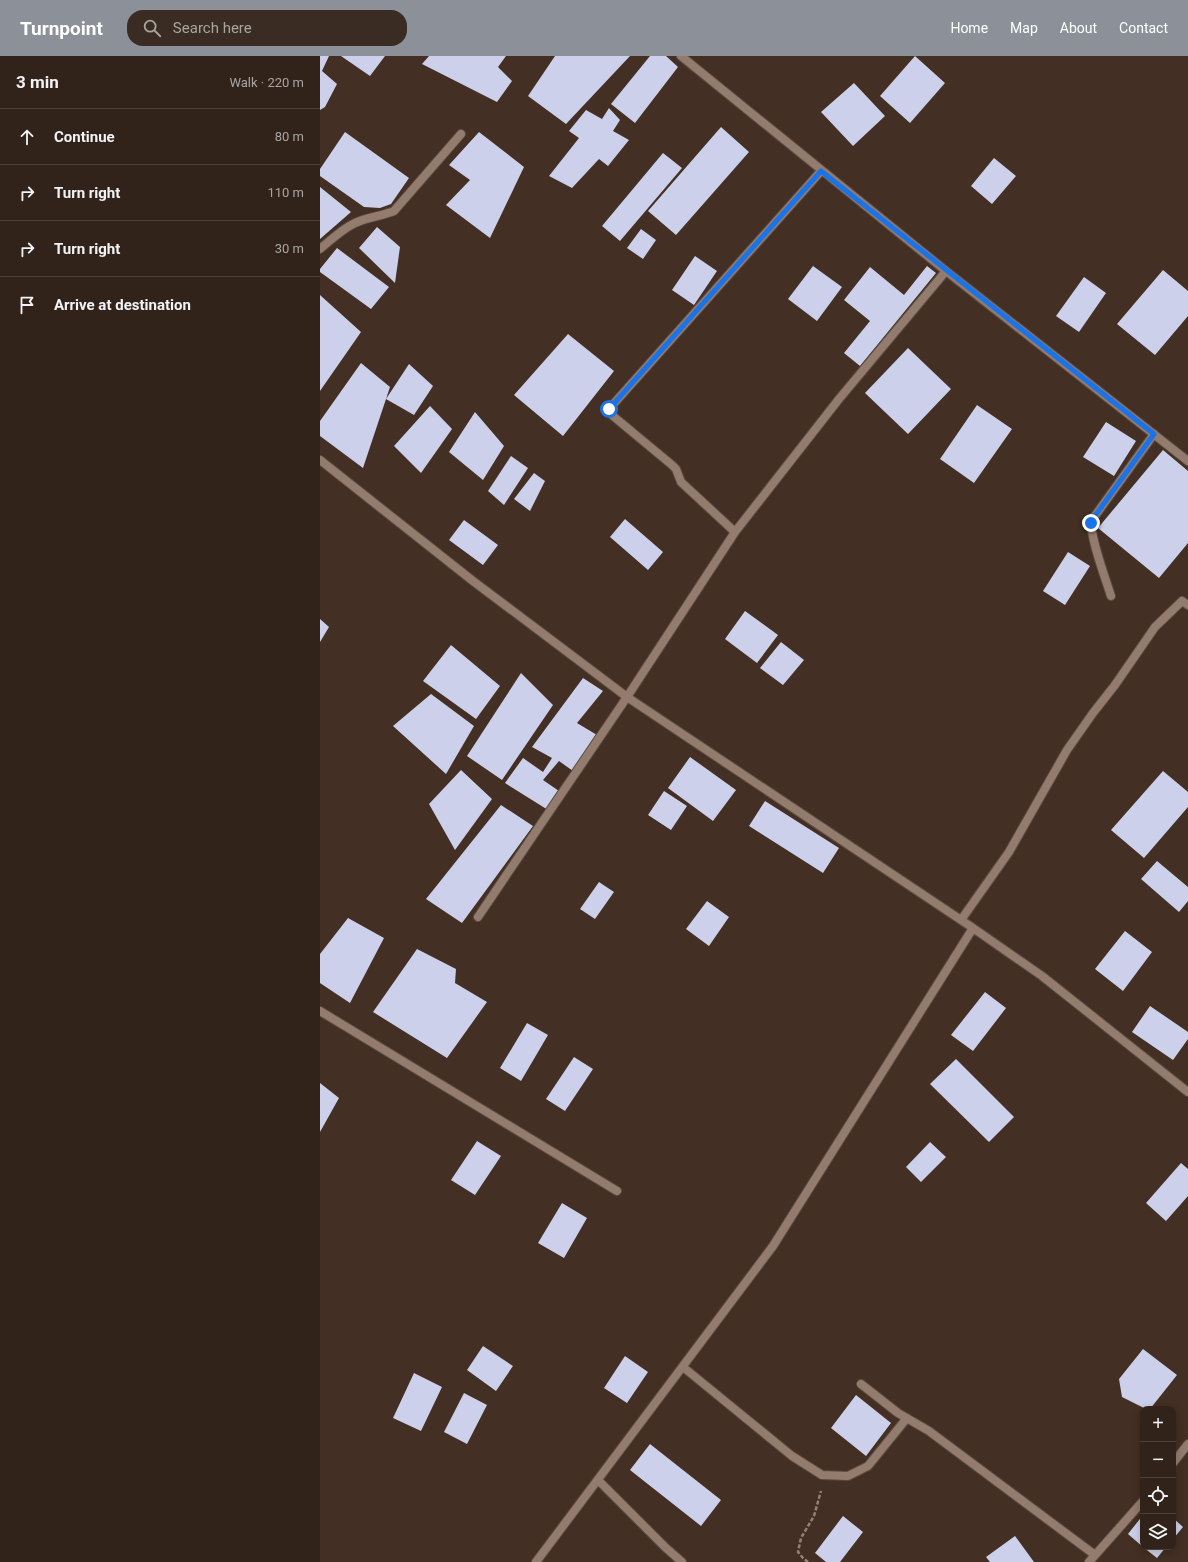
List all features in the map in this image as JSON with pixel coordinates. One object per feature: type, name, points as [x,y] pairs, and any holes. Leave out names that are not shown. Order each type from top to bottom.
[{"type":"street","points":[[681,56],[946,271],[1188,461]]},
{"type":"street","points":[[320,249],[345,229],[356,223],[394,211],[461,134]]},
{"type":"street","points":[[735,532],[681,482],[676,469],[672,465],[613,416],[609,409],[821,171]]},
{"type":"street","points":[[478,917],[627,697],[735,532],[839,399],[946,271]]},
{"type":"street","points":[[1111,596],[1094,541],[1091,523],[1154,434]]},
{"type":"street","points":[[320,460],[473,581],[627,697],[973,928],[1042,976],[1188,1092]]},
{"type":"street","points":[[961,920],[1009,852],[1067,750],[1093,713],[1115,685],[1155,627],[1182,601],[1188,604]]},
{"type":"street","points":[[536,1562],[773,1246],[973,928]]},
{"type":"street","points":[[320,1011],[617,1191]]},
{"type":"street","points":[[683,1367],[792,1456],[822,1475],[848,1476],[868,1466],[907,1418]]},
{"type":"street","points":[[861,1384],[898,1413],[929,1431],[1095,1555]]},
{"type":"street","points":[[1176,1459],[1188,1444]]},
{"type":"street","points":[[598,1480],[682,1562]]},
{"type":"street","points":[[1089,1562],[1140,1504]]},
{"type":"path","points":[[808,1562],[798,1552],[801,1538],[814,1516],[821,1491],[822,1475]]},
{"type":"building","points":[[320,56],[329,56],[322,71],[337,84],[325,107],[320,110]]},
{"type":"building","points":[[341,56],[385,56],[370,76]]},
{"type":"building","points":[[429,56],[506,56],[498,67],[512,81],[497,102],[422,64]]},
{"type":"building","points":[[555,56],[630,56],[566,124],[528,96]]},
{"type":"building","points":[[650,56],[666,56],[678,67],[635,123],[611,104]]},
{"type":"building","points":[[915,56],[945,83],[910,123],[880,96]]},
{"type":"building","points":[[854,83],[885,116],[853,146],[821,112]]},
{"type":"building","points":[[609,108],[620,120],[613,131],[629,140],[608,166],[599,159],[572,188],[549,176],[579,138],[569,131],[586,110],[602,119]]},
{"type":"building","points":[[721,127],[749,152],[676,235],[648,211]]},
{"type":"building","points":[[345,132],[409,178],[391,204],[380,208],[364,207],[320,176],[320,169]]},
{"type":"building","points":[[479,132],[524,167],[490,238],[446,205],[470,180],[449,165]]},
{"type":"building","points":[[663,153],[682,168],[620,241],[602,226]]},
{"type":"building","points":[[994,158],[1016,176],[992,204],[971,186]]},
{"type":"building","points":[[320,187],[351,212],[320,239]]},
{"type":"building","points":[[377,227],[400,247],[395,283],[359,248]]},
{"type":"building","points":[[641,229],[656,240],[643,259],[627,248]]},
{"type":"building","points":[[337,248],[389,287],[371,309],[320,272],[320,269]]},
{"type":"building","points":[[695,256],[717,271],[694,305],[672,290]]},
{"type":"building","points":[[813,266],[842,287],[817,321],[788,299]]},
{"type":"building","points":[[927,266],[936,273],[860,366],[844,353],[870,321],[844,300],[870,267],[904,295]]},
{"type":"building","points":[[1163,270],[1188,291],[1188,316],[1155,355],[1117,324]]},
{"type":"building","points":[[1084,277],[1106,293],[1079,332],[1056,316]]},
{"type":"building","points":[[320,295],[361,332],[320,391]]},
{"type":"building","points":[[568,334],[614,371],[563,436],[514,395]]},
{"type":"building","points":[[908,348],[951,389],[908,434],[865,393]]},
{"type":"building","points":[[361,363],[390,387],[363,468],[320,436],[320,421]]},
{"type":"building","points":[[409,364],[433,386],[414,415],[386,399]]},
{"type":"building","points":[[977,405],[1012,429],[974,483],[940,459]]},
{"type":"building","points":[[430,406],[452,429],[421,473],[394,446]]},
{"type":"building","points":[[475,412],[504,446],[483,480],[449,452]]},
{"type":"building","points":[[1106,422],[1136,441],[1114,476],[1083,457]]},
{"type":"building","points":[[1163,450],[1188,471],[1188,543],[1159,578],[1098,528]]},
{"type":"building","points":[[511,456],[528,468],[504,505],[488,491]]},
{"type":"building","points":[[534,473],[545,481],[530,511],[514,499]]},
{"type":"building","points":[[625,519],[663,552],[648,570],[610,537]]},
{"type":"building","points":[[464,520],[498,545],[483,565],[449,540]]},
{"type":"building","points":[[1068,552],[1090,566],[1065,605],[1043,591]]},
{"type":"building","points":[[745,611],[778,635],[757,663],[725,639]]},
{"type":"building","points":[[320,619],[329,627],[320,642]]},
{"type":"building","points":[[781,642],[804,660],[783,685],[760,668]]},
{"type":"building","points":[[451,645],[500,686],[476,719],[423,681]]},
{"type":"building","points":[[521,673],[553,705],[502,780],[467,756]]},
{"type":"building","points":[[583,678],[603,691],[577,723],[597,735],[573,771],[559,761],[543,780],[559,791],[548,810],[505,783],[523,758],[543,772],[552,758],[532,747]]},
{"type":"building","points":[[431,694],[474,726],[446,774],[393,726]]},
{"type":"building","points":[[690,757],[736,790],[713,821],[668,788]]},
{"type":"building","points":[[461,770],[492,799],[455,850],[429,804]]},
{"type":"building","points":[[1163,771],[1188,792],[1188,807],[1144,858],[1111,830]]},
{"type":"building","points":[[664,791],[687,806],[671,830],[648,815]]},
{"type":"building","points":[[765,801],[839,848],[823,873],[749,826]]},
{"type":"building","points":[[501,805],[533,826],[462,923],[426,899]]},
{"type":"building","points":[[1157,861],[1188,887],[1188,901],[1179,912],[1141,879]]},
{"type":"building","points":[[599,882],[614,892],[595,919],[580,909]]},
{"type":"building","points":[[707,901],[729,917],[709,946],[686,929]]},
{"type":"building","points":[[348,918],[384,938],[350,1003],[320,983],[320,954]]},
{"type":"building","points":[[1125,931],[1152,952],[1123,991],[1095,969]]},
{"type":"building","points":[[417,949],[456,969],[455,983],[487,1002],[447,1058],[373,1012]]},
{"type":"building","points":[[985,992],[1006,1008],[973,1051],[951,1035]]},
{"type":"building","points":[[1150,1006],[1188,1032],[1188,1039],[1173,1060],[1132,1032]]},
{"type":"building","points":[[527,1023],[548,1035],[521,1081],[500,1068]]},
{"type":"building","points":[[574,1057],[593,1069],[565,1111],[546,1099]]},
{"type":"building","points":[[956,1059],[1014,1117],[989,1142],[930,1084]]},
{"type":"building","points":[[320,1083],[339,1098],[320,1132]]},
{"type":"building","points":[[477,1141],[501,1156],[475,1195],[451,1180]]},
{"type":"building","points":[[930,1142],[946,1157],[921,1182],[906,1167]]},
{"type":"building","points":[[1181,1163],[1188,1169],[1188,1196],[1166,1221],[1146,1203]]},
{"type":"building","points":[[562,1203],[587,1218],[564,1258],[538,1243]]},
{"type":"building","points":[[483,1346],[513,1366],[496,1391],[467,1370]]},
{"type":"building","points":[[1143,1349],[1177,1375],[1152,1406],[1140,1406],[1122,1397],[1119,1379]]},
{"type":"building","points":[[625,1356],[648,1372],[627,1403],[604,1388]]},
{"type":"building","points":[[414,1373],[442,1387],[421,1431],[393,1418]]},
{"type":"building","points":[[464,1393],[487,1405],[467,1444],[444,1432]]},
{"type":"building","points":[[856,1395],[891,1423],[866,1456],[831,1428]]},
{"type":"building","points":[[650,1444],[721,1500],[701,1526],[630,1470]]},
{"type":"building","points":[[843,1516],[863,1532],[840,1562],[826,1562],[815,1553]]},
{"type":"building","points":[[1140,1519],[1140,1544],[1128,1534]]},
{"type":"building","points":[[1176,1521],[1183,1527],[1176,1535]]},
{"type":"building","points":[[1015,1536],[1034,1562],[990,1562],[986,1557]]},
{"type":"building","points":[[1147,1550],[1164,1550],[1157,1558]]},
{"type":"route","points":[[609,409],[821,171],[1154,434],[1091,523]]}]
